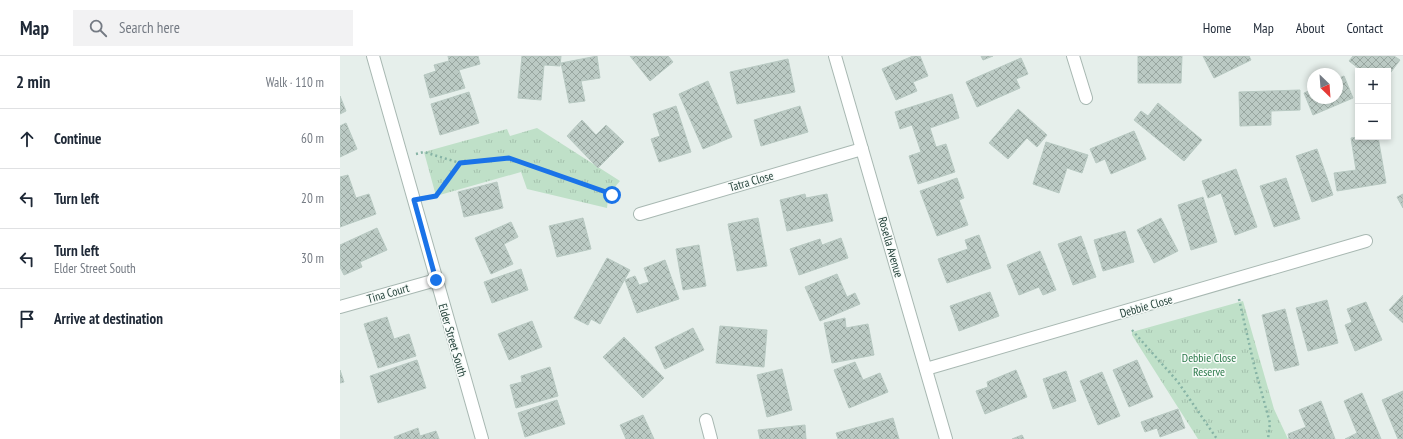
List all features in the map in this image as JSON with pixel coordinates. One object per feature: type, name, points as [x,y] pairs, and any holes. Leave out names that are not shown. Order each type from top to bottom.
[{"type":"street","name":"Elder Street South","points":[[373,56],[482,439]]},
{"type":"street","name":"Rosella Avenue","points":[[835,56],[946,439]]},
{"type":"street","points":[[1074,56],[1086,98]]},
{"type":"street","name":"Tatra Close","points":[[640,214],[862,149]]},
{"type":"street","name":"Debbie Close","points":[[926,369],[1366,241]]},
{"type":"street","name":"Tina Court","points":[[340,307],[436,280]]},
{"type":"street","points":[[706,420],[711,439]]},
{"type":"path","points":[[402,158],[424,152],[460,163],[509,158],[612,195]]},
{"type":"path","points":[[414,200],[436,196],[460,163]]},
{"type":"path","points":[[1239,299],[1254,365],[1270,423],[1268,439]]},
{"type":"path","points":[[1132,330],[1178,382],[1217,439]]},
{"type":"green space","points":[[537,128],[620,181],[608,200],[607,208],[527,189],[521,172],[436,196],[424,152],[507,129],[510,136]]},
{"type":"green space","name":"Debbie Close Reserve","points":[[1243,301],[1274,409],[1288,439],[1198,439],[1132,335],[1132,332]]},
{"type":"building","points":[[448,56],[478,56],[480,64],[459,70],[465,88],[430,98],[424,75],[436,71],[434,65],[449,61]]},
{"type":"building","points":[[522,56],[561,56],[560,66],[544,65],[541,100],[518,98]]},
{"type":"building","points":[[597,56],[600,78],[581,81],[585,101],[569,103],[561,63]]},
{"type":"building","points":[[630,56],[668,56],[673,62],[650,81]]},
{"type":"building","points":[[913,56],[920,56],[928,76],[913,82],[917,91],[896,100],[882,69]]},
{"type":"building","points":[[981,56],[993,56],[983,60]]},
{"type":"building","points":[[1138,56],[1182,56],[1181,83],[1138,83]]},
{"type":"building","points":[[1203,56],[1249,56],[1251,60],[1214,78]]},
{"type":"building","points":[[1353,56],[1394,56],[1400,60],[1391,72],[1391,68],[1358,68],[1349,61]]},
{"type":"building","points":[[1021,58],[1028,74],[1016,79],[1020,88],[977,107],[966,82]]},
{"type":"building","points":[[788,59],[795,92],[737,104],[730,72]]},
{"type":"building","points":[[1343,76],[1353,98],[1343,102]]},
{"type":"building","points":[[708,81],[732,137],[703,149],[679,94]]},
{"type":"building","points":[[1300,90],[1300,110],[1271,111],[1271,125],[1240,126],[1239,92]]},
{"type":"building","points":[[469,92],[479,123],[440,135],[431,104]]},
{"type":"building","points":[[1307,92],[1307,100],[1304,93]]},
{"type":"building","points":[[952,94],[959,118],[930,128],[936,147],[946,144],[955,172],[918,184],[909,156],[921,152],[912,125],[900,129],[895,112]]},
{"type":"building","points":[[340,96],[346,111],[340,114]]},
{"type":"building","points":[[1158,103],[1202,140],[1184,161],[1134,120],[1141,111],[1148,116]]},
{"type":"building","points":[[1308,104],[1339,104],[1313,115]]},
{"type":"building","points":[[676,106],[691,152],[659,162],[651,139],[660,136],[653,114]]},
{"type":"building","points":[[800,106],[808,132],[761,146],[754,120]]},
{"type":"building","points":[[1018,109],[1047,135],[1037,147],[1027,138],[1008,159],[989,143]]},
{"type":"building","points":[[582,120],[596,135],[606,125],[624,142],[598,168],[567,136]]},
{"type":"building","points":[[346,123],[357,149],[340,157],[340,126]]},
{"type":"building","points":[[1134,131],[1146,159],[1111,174],[1105,159],[1096,163],[1090,149]]},
{"type":"building","points":[[1355,137],[1355,140],[1379,140],[1386,183],[1337,191],[1334,173],[1356,170],[1351,138]]},
{"type":"building","points":[[1046,142],[1088,155],[1082,173],[1067,168],[1059,193],[1033,184]]},
{"type":"building","points":[[1317,149],[1333,195],[1312,202],[1296,156]]},
{"type":"building","points":[[1236,169],[1257,227],[1235,235],[1221,193],[1208,198],[1202,181]]},
{"type":"building","points":[[348,175],[356,198],[369,194],[376,214],[340,227],[340,177]]},
{"type":"building","points":[[957,178],[964,198],[959,200],[968,225],[937,236],[920,191]]},
{"type":"building","points":[[1286,178],[1300,219],[1274,227],[1260,186]]},
{"type":"building","points":[[497,182],[503,208],[464,217],[458,192]]},
{"type":"building","points":[[805,194],[806,198],[827,194],[833,221],[787,231],[780,200]]},
{"type":"building","points":[[1403,194],[1403,208],[1397,197]]},
{"type":"building","points":[[1203,197],[1217,242],[1191,250],[1178,205]]},
{"type":"building","points":[[583,218],[591,249],[557,257],[549,226]]},
{"type":"building","points":[[758,218],[767,266],[737,271],[728,224]]},
{"type":"building","points":[[1161,218],[1178,251],[1154,263],[1137,230]]},
{"type":"building","points":[[511,222],[518,237],[504,244],[513,264],[491,274],[475,238]]},
{"type":"building","points":[[377,228],[387,250],[360,262],[362,267],[344,275],[340,267],[340,245]]},
{"type":"building","points":[[1125,231],[1134,262],[1103,271],[1094,240]]},
{"type":"building","points":[[979,235],[991,268],[947,283],[938,259],[968,249],[965,240]]},
{"type":"building","points":[[1081,236],[1096,277],[1073,285],[1058,244]]},
{"type":"building","points":[[841,238],[848,258],[799,275],[790,249],[820,239],[822,245]]},
{"type":"building","points":[[699,245],[706,286],[683,290],[676,249]]},
{"type":"building","points":[[1040,251],[1056,290],[1043,295],[1039,287],[1019,295],[1007,265]]},
{"type":"building","points":[[607,258],[630,270],[600,324],[591,319],[588,325],[574,318]]},
{"type":"building","points":[[665,260],[679,299],[637,313],[625,280],[635,276],[639,285],[649,282],[644,268]]},
{"type":"building","points":[[521,269],[528,290],[492,303],[484,282]]},
{"type":"building","points":[[837,274],[847,297],[855,293],[860,304],[820,321],[805,287]]},
{"type":"building","points":[[990,292],[999,316],[959,331],[950,306]]},
{"type":"building","points":[[1403,295],[1403,323],[1389,310]]},
{"type":"building","points":[[1327,300],[1338,343],[1308,351],[1296,308]]},
{"type":"building","points":[[1366,302],[1382,340],[1355,351],[1345,325],[1352,322],[1347,309]]},
{"type":"building","points":[[1285,309],[1299,365],[1275,371],[1262,315]]},
{"type":"building","points":[[387,317],[394,339],[409,334],[416,356],[378,368],[364,324]]},
{"type":"building","points":[[845,318],[846,328],[868,324],[874,355],[832,363],[824,323]]},
{"type":"building","points":[[532,321],[542,347],[509,360],[498,334]]},
{"type":"building","points":[[720,326],[767,330],[764,367],[716,363]]},
{"type":"building","points":[[693,328],[704,350],[665,369],[655,347]]},
{"type":"building","points":[[624,337],[664,378],[643,398],[603,357]]},
{"type":"building","points":[[417,360],[426,388],[378,403],[370,376]]},
{"type":"building","points":[[1137,360],[1153,397],[1129,407],[1113,370]]},
{"type":"building","points":[[855,362],[863,380],[880,373],[888,392],[849,408],[834,370]]},
{"type":"building","points":[[550,367],[558,396],[516,408],[510,385],[522,382],[521,376]]},
{"type":"building","points":[[782,369],[792,410],[767,417],[757,375]]},
{"type":"building","points":[[340,370],[344,382],[340,383]]},
{"type":"building","points":[[1016,370],[1027,397],[985,414],[976,391],[988,387],[987,382]]},
{"type":"building","points":[[1066,371],[1076,401],[1053,409],[1043,379]]},
{"type":"building","points":[[1102,372],[1120,416],[1098,425],[1080,381]]},
{"type":"building","points":[[1403,391],[1403,439],[1398,439],[1382,400]]},
{"type":"building","points":[[1362,393],[1381,439],[1345,439],[1357,433],[1344,401]]},
{"type":"building","points":[[557,400],[565,424],[525,437],[518,413]]},
{"type":"building","points":[[1321,401],[1335,439],[1289,439],[1288,434],[1306,427],[1299,410]]},
{"type":"building","points":[[1178,409],[1185,428],[1160,437],[1157,428],[1145,432],[1141,422]]},
{"type":"building","points":[[643,415],[654,439],[626,439],[620,425]]},
{"type":"building","points":[[893,418],[899,439],[838,439],[836,433]]},
{"type":"building","points":[[805,425],[806,439],[760,439],[758,430]]},
{"type":"building","points":[[418,428],[420,436],[436,431],[439,439],[395,439],[394,437]]},
{"type":"building","points":[[1022,435],[1024,439],[1012,439]]},
{"type":"route","points":[[436,280],[414,200],[436,196],[460,163],[509,158],[612,195]]}]
